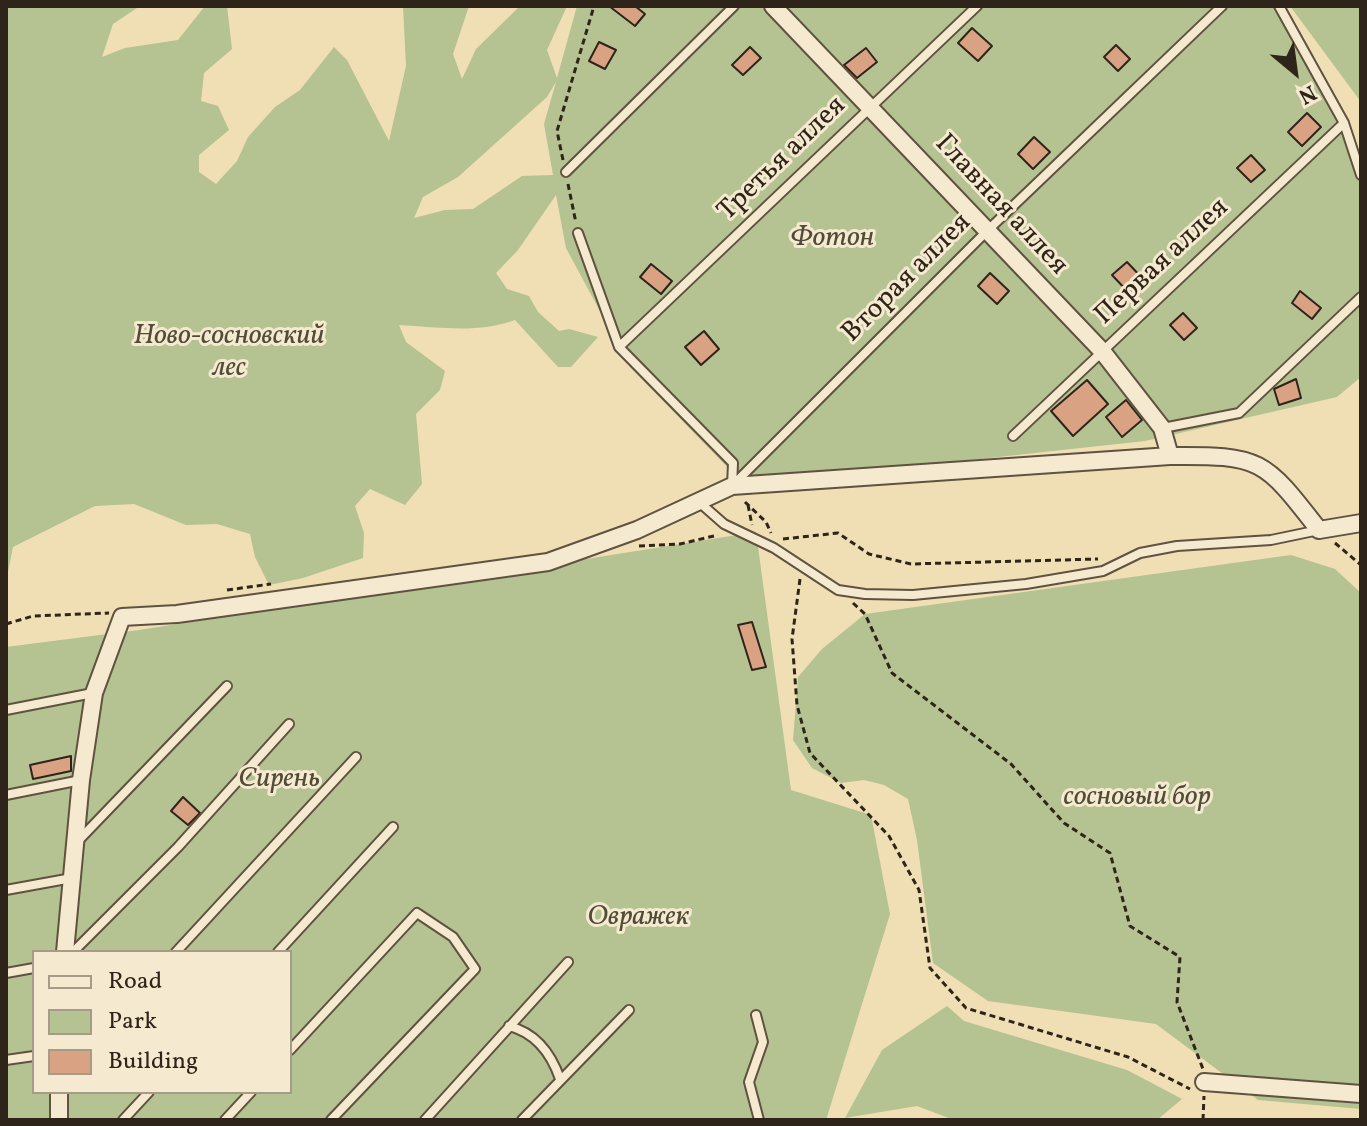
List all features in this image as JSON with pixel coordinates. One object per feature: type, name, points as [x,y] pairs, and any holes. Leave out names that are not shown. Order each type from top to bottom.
[{"type":"street","name":"Главная аллея","points":[[773,6],[1102,351],[1162,428],[1170,456]]},
{"type":"street","points":[[65,950],[81,780],[94,693],[122,617],[177,614],[548,562],[637,530],[732,486],[1170,456],[1231,456],[1261,466],[1278,477],[1319,530],[1361,523]]},
{"type":"street","points":[[1204,1089],[1361,1094]]},
{"type":"street","points":[[59,1094],[59,1120]]},
{"type":"lane","points":[[566,172],[734,6]]},
{"type":"lane","name":"Третья аллея","points":[[619,347],[977,6]]},
{"type":"lane","name":"Вторая аллея","points":[[732,486],[987,231],[1222,6]]},
{"type":"lane","points":[[1279,6],[1344,123],[1361,175]]},
{"type":"lane","name":"Первая аллея","points":[[1013,436],[1344,123]]},
{"type":"lane","points":[[578,233],[619,347],[733,463],[732,486]]},
{"type":"lane","points":[[1162,428],[1239,413],[1361,297]]},
{"type":"lane","points":[[699,502],[724,524],[774,548],[838,590],[913,595],[1026,584],[1103,571],[1140,553],[1177,546],[1271,540],[1319,530]]},
{"type":"lane","points":[[75,844],[227,686]]},
{"type":"lane","points":[[6,710],[94,693]]},
{"type":"lane","points":[[75,950],[178,847],[289,724]]},
{"type":"lane","points":[[178,950],[356,757]]},
{"type":"lane","points":[[6,795],[81,780]]},
{"type":"lane","points":[[280,950],[393,827]]},
{"type":"lane","points":[[6,890],[72,878]]},
{"type":"lane","points":[[292,1048],[417,913],[453,937],[475,969],[331,1120]]},
{"type":"lane","points":[[425,1120],[568,962]]},
{"type":"lane","points":[[6,973],[32,968]]},
{"type":"lane","points":[[522,1120],[629,1010]]},
{"type":"lane","points":[[756,1015],[763,1042],[749,1082],[759,1120]]},
{"type":"lane","points":[[509,1026],[524,1030],[545,1048],[560,1079]]},
{"type":"lane","points":[[6,1060],[32,1056]]},
{"type":"lane","points":[[123,1120],[147,1094]]},
{"type":"lane","points":[[225,1120],[249,1094]]},
{"type":"path","points":[[578,233],[557,131],[594,6]]},
{"type":"path","points":[[732,486],[766,522],[773,538],[796,540],[838,533],[869,554],[911,564],[1094,558],[1118,564]]},
{"type":"path","points":[[1319,530],[1361,565]]},
{"type":"path","points":[[637,546],[680,544],[738,531]]},
{"type":"path","points":[[801,567],[792,639],[797,705],[810,753],[889,836],[919,890],[930,968],[966,1008],[1128,1057],[1204,1089]]},
{"type":"path","points":[[838,590],[865,614],[892,673],[1011,764],[1064,823],[1110,853],[1130,926],[1180,957],[1177,1002],[1193,1040]]},
{"type":"path","points":[[6,624],[33,616],[66,613],[122,617]]},
{"type":"green space","points":[[6,6],[140,6],[113,24],[102,57],[125,48],[178,40],[205,6],[227,6],[232,49],[204,73],[201,101],[218,106],[229,130],[199,155],[199,172],[216,184],[237,161],[248,137],[275,107],[300,90],[334,47],[347,60],[389,141],[406,66],[403,6],[469,6],[453,54],[462,79],[476,49],[520,6],[567,6],[547,50],[557,78],[577,6],[1280,6],[1325,92],[1361,174],[1361,377],[1337,397],[1145,441],[732,486],[734,474],[630,367],[566,248],[556,195],[518,250],[496,273],[507,289],[529,296],[538,312],[559,331],[569,329],[598,337],[571,367],[558,367],[515,320],[472,328],[399,325],[406,342],[445,371],[440,390],[416,414],[422,484],[405,505],[370,489],[355,506],[364,533],[363,558],[303,578],[269,585],[255,557],[250,534],[217,524],[186,525],[134,504],[95,506],[13,547],[6,582]],"holes":[[[556,82],[544,124],[553,175],[522,176],[473,209],[445,210],[414,218],[423,197],[458,177],[547,97]]]},
{"type":"green space","points":[[1290,6],[1361,6],[1361,102]]},
{"type":"green space","points":[[756,532],[791,790],[871,815],[890,914],[826,1120],[6,1120],[6,647],[139,630]]},
{"type":"green space","name":"сосновый бор","points":[[1291,555],[1335,569],[1361,593],[1361,1109],[1258,1100],[1156,1024],[988,1001],[933,963],[917,840],[908,799],[884,785],[864,780],[841,783],[812,768],[793,740],[798,677],[822,649],[865,614]]},
{"type":"green space","points":[[947,1006],[964,1021],[1127,1070],[1182,1099],[1157,1120],[954,1120],[917,1106],[845,1118],[882,1050]]},
{"type":"building","points":[[609,6],[635,6],[645,14],[635,26]]},
{"type":"building","points":[[972,28],[992,46],[978,61],[958,43]]},
{"type":"building","points":[[599,42],[616,50],[605,69],[589,61]]},
{"type":"building","points":[[1116,45],[1130,59],[1118,71],[1104,57]]},
{"type":"building","points":[[750,47],[761,58],[743,75],[732,65]]},
{"type":"building","points":[[866,48],[877,62],[857,78],[844,65]]},
{"type":"building","points":[[1307,113],[1321,127],[1302,146],[1288,132]]},
{"type":"building","points":[[1034,137],[1050,152],[1033,169],[1018,154]]},
{"type":"building","points":[[1251,155],[1265,170],[1251,182],[1237,168]]},
{"type":"building","points":[[1127,262],[1144,280],[1129,293],[1112,275]]},
{"type":"building","points":[[651,264],[672,281],[661,294],[640,277]]},
{"type":"building","points":[[990,273],[1009,291],[997,304],[978,286]]},
{"type":"building","points":[[1300,291],[1321,308],[1312,319],[1292,303]]},
{"type":"building","points":[[1183,313],[1197,328],[1184,340],[1170,325]]},
{"type":"building","points":[[704,331],[719,349],[701,365],[685,347]]},
{"type":"building","points":[[1296,379],[1301,398],[1279,405],[1274,389]]},
{"type":"building","points":[[1087,380],[1108,404],[1073,436],[1051,411]]},
{"type":"building","points":[[1126,400],[1142,420],[1122,437],[1106,417]]},
{"type":"building","points":[[752,622],[766,667],[752,670],[738,625]]},
{"type":"building","points":[[71,756],[71,771],[33,779],[30,765]]},
{"type":"building","points":[[183,797],[200,813],[188,825],[171,811]]},
{"type":"park label","name":"Фотон","points":[[832,240]]},
{"type":"park label","name":"Ново-сосновский лес","points":[[229,354]]},
{"type":"park label","name":"Сирень","points":[[279,781]]},
{"type":"park label","name":"Овражек","points":[[638,919]]}]
